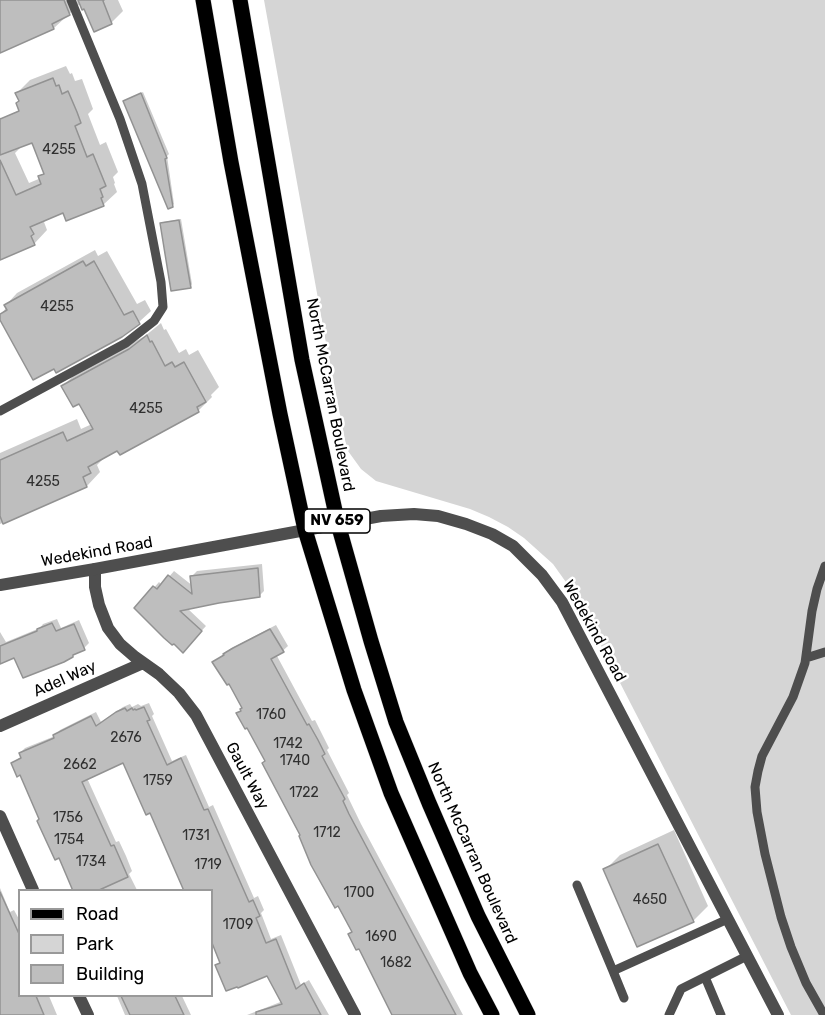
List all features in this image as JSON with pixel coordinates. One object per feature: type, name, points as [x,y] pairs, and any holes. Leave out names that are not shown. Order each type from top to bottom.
[{"type":"main road","name":"NV 659","points":[[203,0],[231,162],[305,530],[354,690],[391,793],[470,973],[492,1015]]},
{"type":"main road","name":"North McCarran Boulevard","points":[[240,0],[302,360],[338,524],[370,641],[396,722],[429,803],[478,916],[528,1015]]},
{"type":"street","name":"Wedekind Road","points":[[0,585],[381,516],[414,514],[438,516],[492,534],[513,546],[542,574],[562,602],[778,1015]]},
{"type":"street","name":"Gault Way","points":[[95,569],[95,587],[108,628],[120,644],[159,674],[179,693],[196,715],[355,1015]]},
{"type":"street","name":"Adel Way","points":[[0,726],[142,663]]},
{"type":"street","points":[[0,816],[32,889]]},
{"type":"street","points":[[79,997],[88,1015]]},
{"type":"lane","points":[[0,411],[126,343],[154,321],[163,307],[161,282],[142,184],[120,119],[71,0]]},
{"type":"lane","points":[[824,1015],[806,983],[781,917],[765,854],[755,787],[762,756],[799,683],[806,658],[812,611],[825,566]]},
{"type":"lane","points":[[806,658],[825,652]]},
{"type":"lane","points":[[577,885],[624,998]]},
{"type":"lane","points":[[613,971],[728,919]]},
{"type":"lane","points":[[669,1015],[681,989],[747,956]]},
{"type":"lane","points":[[705,977],[721,1015]]},
{"type":"green space","points":[[264,0],[825,0],[825,1015],[791,1015],[581,607],[553,564],[524,538],[489,517],[470,509],[376,481],[361,469],[348,451],[326,343]]},
{"type":"building","points":[[0,0],[64,0],[70,15],[52,24],[54,29],[0,53]]},
{"type":"building","points":[[78,0],[104,0],[112,24],[94,32]]},
{"type":"building","points":[[53,78],[62,94],[68,91],[77,112],[81,123],[75,126],[87,157],[93,154],[106,186],[100,189],[104,206],[66,221],[63,213],[30,227],[34,234],[31,236],[35,245],[0,260],[0,160],[16,195],[41,184],[38,176],[44,174],[32,143],[0,155],[0,119],[19,111],[16,103],[19,101],[15,93]]},
{"type":"building","points":[[141,93],[167,158],[165,159],[173,207],[168,209],[123,101]]},
{"type":"building","points":[[179,220],[191,288],[171,291],[160,223]]},
{"type":"building","points":[[83,261],[86,266],[94,261],[124,315],[133,311],[140,324],[122,337],[56,373],[54,369],[33,380],[0,320],[0,314],[7,310],[4,305]]},
{"type":"building","points":[[147,335],[165,366],[172,362],[175,367],[184,362],[206,402],[197,407],[199,412],[120,455],[117,451],[88,467],[91,473],[83,477],[87,487],[3,524],[0,516],[0,460],[63,432],[67,441],[93,429],[79,404],[73,407],[61,386],[129,349]]},
{"type":"building","points":[[258,568],[260,597],[180,611],[202,631],[183,653],[164,638],[134,608],[153,586],[157,589],[168,575],[192,594],[190,576]]},
{"type":"building","points":[[52,623],[56,631],[74,624],[85,650],[64,662],[23,678],[14,658],[0,664],[0,646]]},
{"type":"building","points":[[270,629],[284,652],[271,659],[307,725],[309,724],[318,740],[325,754],[322,756],[345,799],[343,801],[349,814],[456,1015],[392,1015],[359,949],[356,950],[348,934],[352,932],[338,906],[335,908],[311,865],[300,835],[262,763],[265,761],[236,713],[242,708],[229,684],[227,685],[212,662]]},
{"type":"building","points":[[144,707],[150,720],[147,721],[167,765],[181,758],[204,810],[208,809],[249,902],[253,900],[260,916],[256,918],[266,943],[276,939],[296,989],[304,983],[321,1015],[256,1015],[256,1012],[282,1004],[267,976],[226,991],[215,965],[220,963],[213,946],[213,889],[183,889],[150,813],[146,815],[123,763],[82,782],[128,877],[101,889],[72,889],[59,858],[55,860],[37,821],[39,819],[20,775],[17,777],[11,763],[21,758],[19,753],[54,738],[53,735],[91,716],[96,726],[125,708],[127,711],[132,708],[136,710]]},
{"type":"building","points":[[658,844],[694,922],[637,947],[603,869]]},
{"type":"building","points":[[0,892],[18,932],[18,997],[36,997],[44,1015],[0,1015]]},
{"type":"building","points":[[121,997],[175,997],[184,1015],[130,1015]]}]
